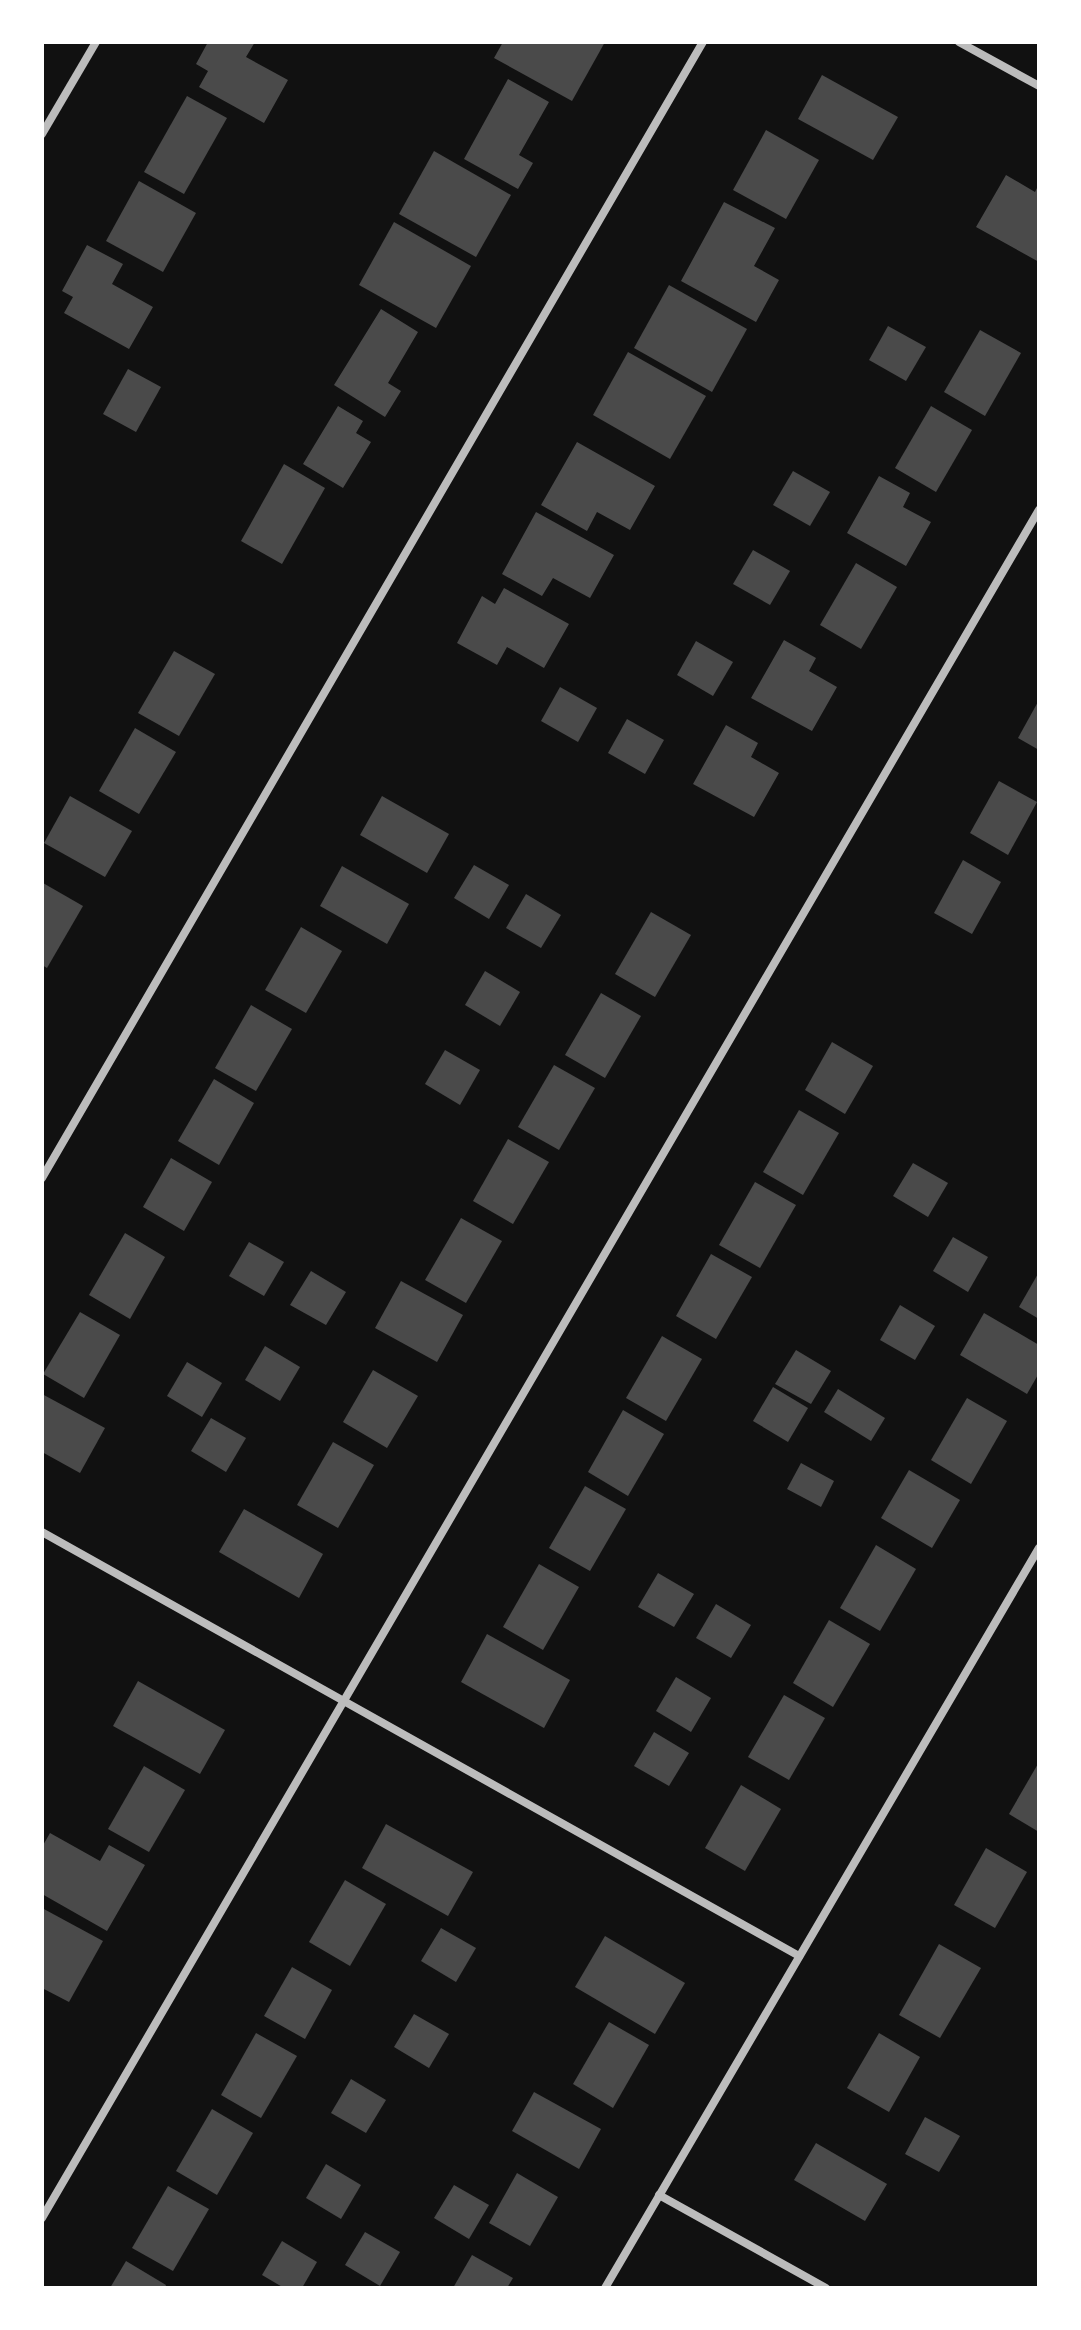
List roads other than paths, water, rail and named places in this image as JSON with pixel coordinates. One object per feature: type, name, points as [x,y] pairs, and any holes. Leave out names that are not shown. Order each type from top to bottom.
[{"type":"street","points":[[42,134],[96,42]]},
{"type":"street","points":[[42,1178],[703,42]]},
{"type":"street","points":[[959,42],[1039,86]]},
{"type":"street","points":[[42,2218],[1039,510]]},
{"type":"street","points":[[42,1532],[799,1956]]},
{"type":"street","points":[[605,2288],[1039,1548]]},
{"type":"street","points":[[659,2195],[826,2288]]}]
